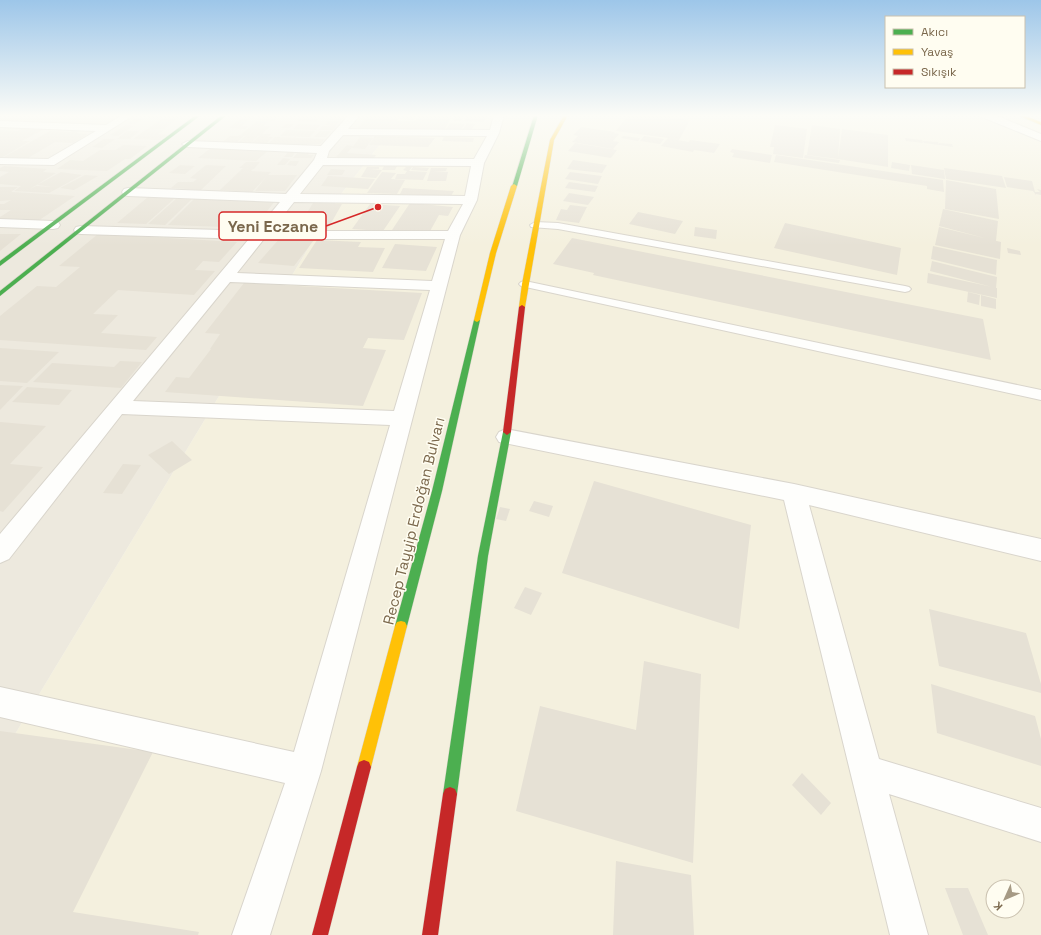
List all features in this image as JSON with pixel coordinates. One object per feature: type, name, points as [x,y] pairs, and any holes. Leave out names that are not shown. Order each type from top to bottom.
[{"type":"main road","points":[[0,264],[140,159]]},
{"type":"main road","points":[[0,294],[170,159]]},
{"type":"main road","name":"Recep Tayyip Erdoğan Bulvarı","points":[[320,935],[437,492],[493,253],[522,159]]},
{"type":"main road","points":[[430,935],[483,556],[506,437],[525,284],[548,159]]},
{"type":"street","points":[[0,161],[50,163],[57,159]]},
{"type":"street","points":[[1,551],[117,407],[226,277],[320,159]]},
{"type":"street","points":[[381,159],[478,163]]},
{"type":"street","points":[[251,935],[305,771],[453,235],[470,200],[480,159]]},
{"type":"street","points":[[128,192],[289,198],[470,200]]},
{"type":"street","points":[[0,223],[53,225]]},
{"type":"street","points":[[81,230],[260,235],[453,235]]},
{"type":"street","points":[[226,277],[440,286]]},
{"type":"street","points":[[117,407],[403,418]]},
{"type":"street","points":[[506,437],[794,493],[1041,550]]},
{"type":"street","points":[[794,493],[909,935]]},
{"type":"street","points":[[0,702],[305,771]]},
{"type":"street","points":[[866,771],[1041,825]]},
{"type":"lane","points":[[535,224],[558,226],[905,289]]},
{"type":"lane","points":[[525,284],[1041,395]]},
{"type":"shaded area","points":[[0,159],[369,159],[341,194],[0,759]]},
{"type":"shaded area","points":[[369,159],[1041,159],[1041,935],[0,935],[0,759],[341,194]]},
{"type":"building","points":[[87,159],[130,159],[125,159],[107,171],[57,169],[70,160],[83,161]]},
{"type":"building","points":[[210,159],[259,159],[256,161]]},
{"type":"building","points":[[282,159],[290,159],[285,165],[277,165]]},
{"type":"building","points":[[742,159],[771,159],[770,163]]},
{"type":"building","points":[[775,159],[800,159],[943,180],[944,192],[927,189],[927,186],[774,162]]},
{"type":"building","points":[[808,159],[840,160],[839,163]]},
{"type":"building","points":[[838,159],[888,159],[888,167]]},
{"type":"building","points":[[573,160],[607,165],[602,173],[567,169]]},
{"type":"building","points":[[290,161],[299,161],[296,166],[287,165]]},
{"type":"building","points":[[246,162],[260,162],[251,171],[271,172],[268,175],[297,175],[285,191],[255,191],[266,177],[252,192],[220,190],[243,168],[239,168]]},
{"type":"building","points":[[892,162],[910,165],[909,171],[891,168]]},
{"type":"building","points":[[180,165],[195,166],[185,174],[169,173]]},
{"type":"building","points":[[206,165],[226,166],[201,190],[171,188],[178,182],[193,182],[197,179],[190,178]]},
{"type":"building","points":[[911,165],[944,170],[945,179],[912,174]]},
{"type":"building","points":[[4,166],[47,169],[43,172],[56,173],[30,189],[36,186],[54,187],[37,185],[61,172],[82,175],[49,193],[14,191],[21,186],[0,184],[0,177],[9,172],[0,171],[0,168]]},
{"type":"building","points":[[384,166],[397,166],[395,170],[382,170]]},
{"type":"building","points":[[367,167],[379,167],[379,169],[370,169],[382,170],[376,178],[361,177]]},
{"type":"building","points":[[406,167],[412,167],[409,171],[427,172],[423,180],[395,179],[397,174],[405,174],[407,171],[403,170]]},
{"type":"building","points":[[413,167],[429,168],[427,171],[411,170]]},
{"type":"building","points":[[431,168],[447,168],[446,171],[434,171],[448,172],[446,181],[427,181]]},
{"type":"building","points":[[944,168],[1002,176],[1006,188],[946,179]]},
{"type":"building","points":[[331,169],[345,170],[342,175],[327,175]]},
{"type":"building","points":[[382,172],[396,173],[391,179],[405,180],[397,194],[367,193]]},
{"type":"building","points":[[570,172],[602,176],[598,184],[565,179]]},
{"type":"building","points":[[85,175],[98,176],[74,190],[60,188]]},
{"type":"building","points":[[328,176],[375,179],[368,189],[321,186]]},
{"type":"building","points":[[1004,177],[1032,181],[1035,192],[1040,192],[1037,189],[1041,190],[1041,195],[1036,195],[1033,191],[1007,187]]},
{"type":"building","points":[[946,180],[996,189],[999,219],[945,209]]},
{"type":"building","points":[[569,182],[598,186],[595,192],[565,188]]},
{"type":"building","points":[[0,187],[18,187],[11,192],[75,196],[38,221],[0,219],[0,217],[11,210],[0,210],[0,204],[4,204],[11,200],[0,201]]},
{"type":"building","points":[[403,188],[454,191],[451,196],[400,194]]},
{"type":"building","points":[[569,193],[594,197],[588,205],[563,201]]},
{"type":"building","points":[[148,197],[175,198],[146,224],[117,223]]},
{"type":"building","points":[[177,198],[193,198],[165,225],[148,224]]},
{"type":"building","points":[[194,199],[275,201],[254,228],[168,225]]},
{"type":"building","points":[[313,203],[342,204],[326,232],[295,232]]},
{"type":"building","points":[[410,203],[453,207],[448,216],[439,215],[429,233],[392,230]]},
{"type":"building","points":[[370,204],[400,206],[383,231],[352,229]]},
{"type":"building","points":[[570,205],[587,207],[579,223],[556,220],[561,209],[567,210]]},
{"type":"building","points":[[943,209],[998,221],[996,241],[939,226]]},
{"type":"building","points":[[638,212],[683,221],[675,234],[629,224]]},
{"type":"building","points":[[785,223],[901,248],[897,275],[774,248]]},
{"type":"building","points":[[695,227],[717,230],[716,239],[694,236]]},
{"type":"building","points":[[939,227],[1001,242],[1000,259],[935,245]]},
{"type":"building","points":[[0,234],[21,234],[0,251]]},
{"type":"building","points":[[98,234],[237,242],[219,262],[203,261],[195,270],[215,271],[194,295],[118,290],[93,314],[118,315],[101,333],[157,337],[146,350],[0,340],[0,316],[37,286],[56,287],[80,267],[59,266]]},
{"type":"building","points":[[280,238],[314,240],[294,266],[258,263]]},
{"type":"building","points":[[572,238],[983,319],[991,360],[593,275],[594,273],[553,264]]},
{"type":"building","points":[[317,240],[361,242],[358,247],[385,248],[373,272],[299,268]]},
{"type":"building","points":[[395,244],[437,247],[426,271],[382,268]]},
{"type":"building","points":[[933,246],[997,260],[996,275],[931,259]]},
{"type":"building","points":[[1007,248],[1020,251],[1021,255],[1008,253]]},
{"type":"building","points":[[932,261],[997,277],[996,288],[930,271]]},
{"type":"building","points":[[928,273],[997,288],[997,298],[927,283]]},
{"type":"building","points":[[244,283],[422,293],[404,340],[368,338],[363,348],[386,350],[363,406],[165,392],[176,377],[189,378],[211,349],[220,334],[205,333]]},
{"type":"building","points":[[968,292],[980,295],[979,305],[967,302]]},
{"type":"building","points":[[981,295],[996,299],[996,309],[981,306]]},
{"type":"building","points":[[0,348],[59,352],[27,383],[0,381]]},
{"type":"building","points":[[120,361],[142,362],[121,388],[33,382],[52,363],[114,367]]},
{"type":"building","points":[[0,385],[23,386],[0,410]]},
{"type":"building","points":[[27,387],[72,390],[59,405],[12,402]]},
{"type":"building","points":[[0,422],[46,426],[10,464],[43,467],[3,512],[0,511]]},
{"type":"building","points":[[172,441],[192,460],[169,474],[148,455]]},
{"type":"building","points":[[123,464],[141,465],[122,494],[103,493]]},
{"type":"building","points":[[594,481],[751,525],[739,629],[562,573]]},
{"type":"building","points":[[534,501],[553,506],[549,517],[529,511]]},
{"type":"building","points":[[500,507],[510,509],[506,521],[496,519]]},
{"type":"building","points":[[525,587],[542,593],[531,615],[514,608]]},
{"type":"building","points":[[929,609],[1026,633],[1041,684],[1041,693],[939,666]]},
{"type":"building","points":[[644,661],[701,674],[693,863],[516,811],[540,706],[636,730]]},
{"type":"building","points":[[931,684],[1035,716],[1041,739],[1041,766],[937,733]]},
{"type":"building","points":[[0,731],[153,752],[73,912],[199,932],[198,935],[0,935]]},
{"type":"building","points":[[802,773],[831,803],[821,815],[792,785]]},
{"type":"building","points":[[616,861],[691,875],[694,935],[613,935]]},
{"type":"building","points":[[945,888],[968,888],[988,935],[963,935]]},
{"type":"traffic: fast","points":[[0,264],[141,159]]},
{"type":"traffic: fast","points":[[0,294],[170,159]]},
{"type":"traffic: fast","points":[[514,186],[522,159]]},
{"type":"traffic: fast","points":[[401,626],[437,491],[477,320]]},
{"type":"traffic: fast","points":[[450,794],[483,556],[507,432]]},
{"type":"traffic: slow","points":[[522,307],[549,159]]},
{"type":"traffic: slow","points":[[477,320],[493,253],[514,186]]},
{"type":"traffic: slow","points":[[364,767],[401,626]]},
{"type":"traffic: jam","points":[[507,432],[522,307]]},
{"type":"traffic: jam","points":[[320,935],[364,767]]},
{"type":"traffic: jam","points":[[430,935],[450,794]]},
{"type":"place","name":"Yeni Eczane","points":[[378,207]]}]
